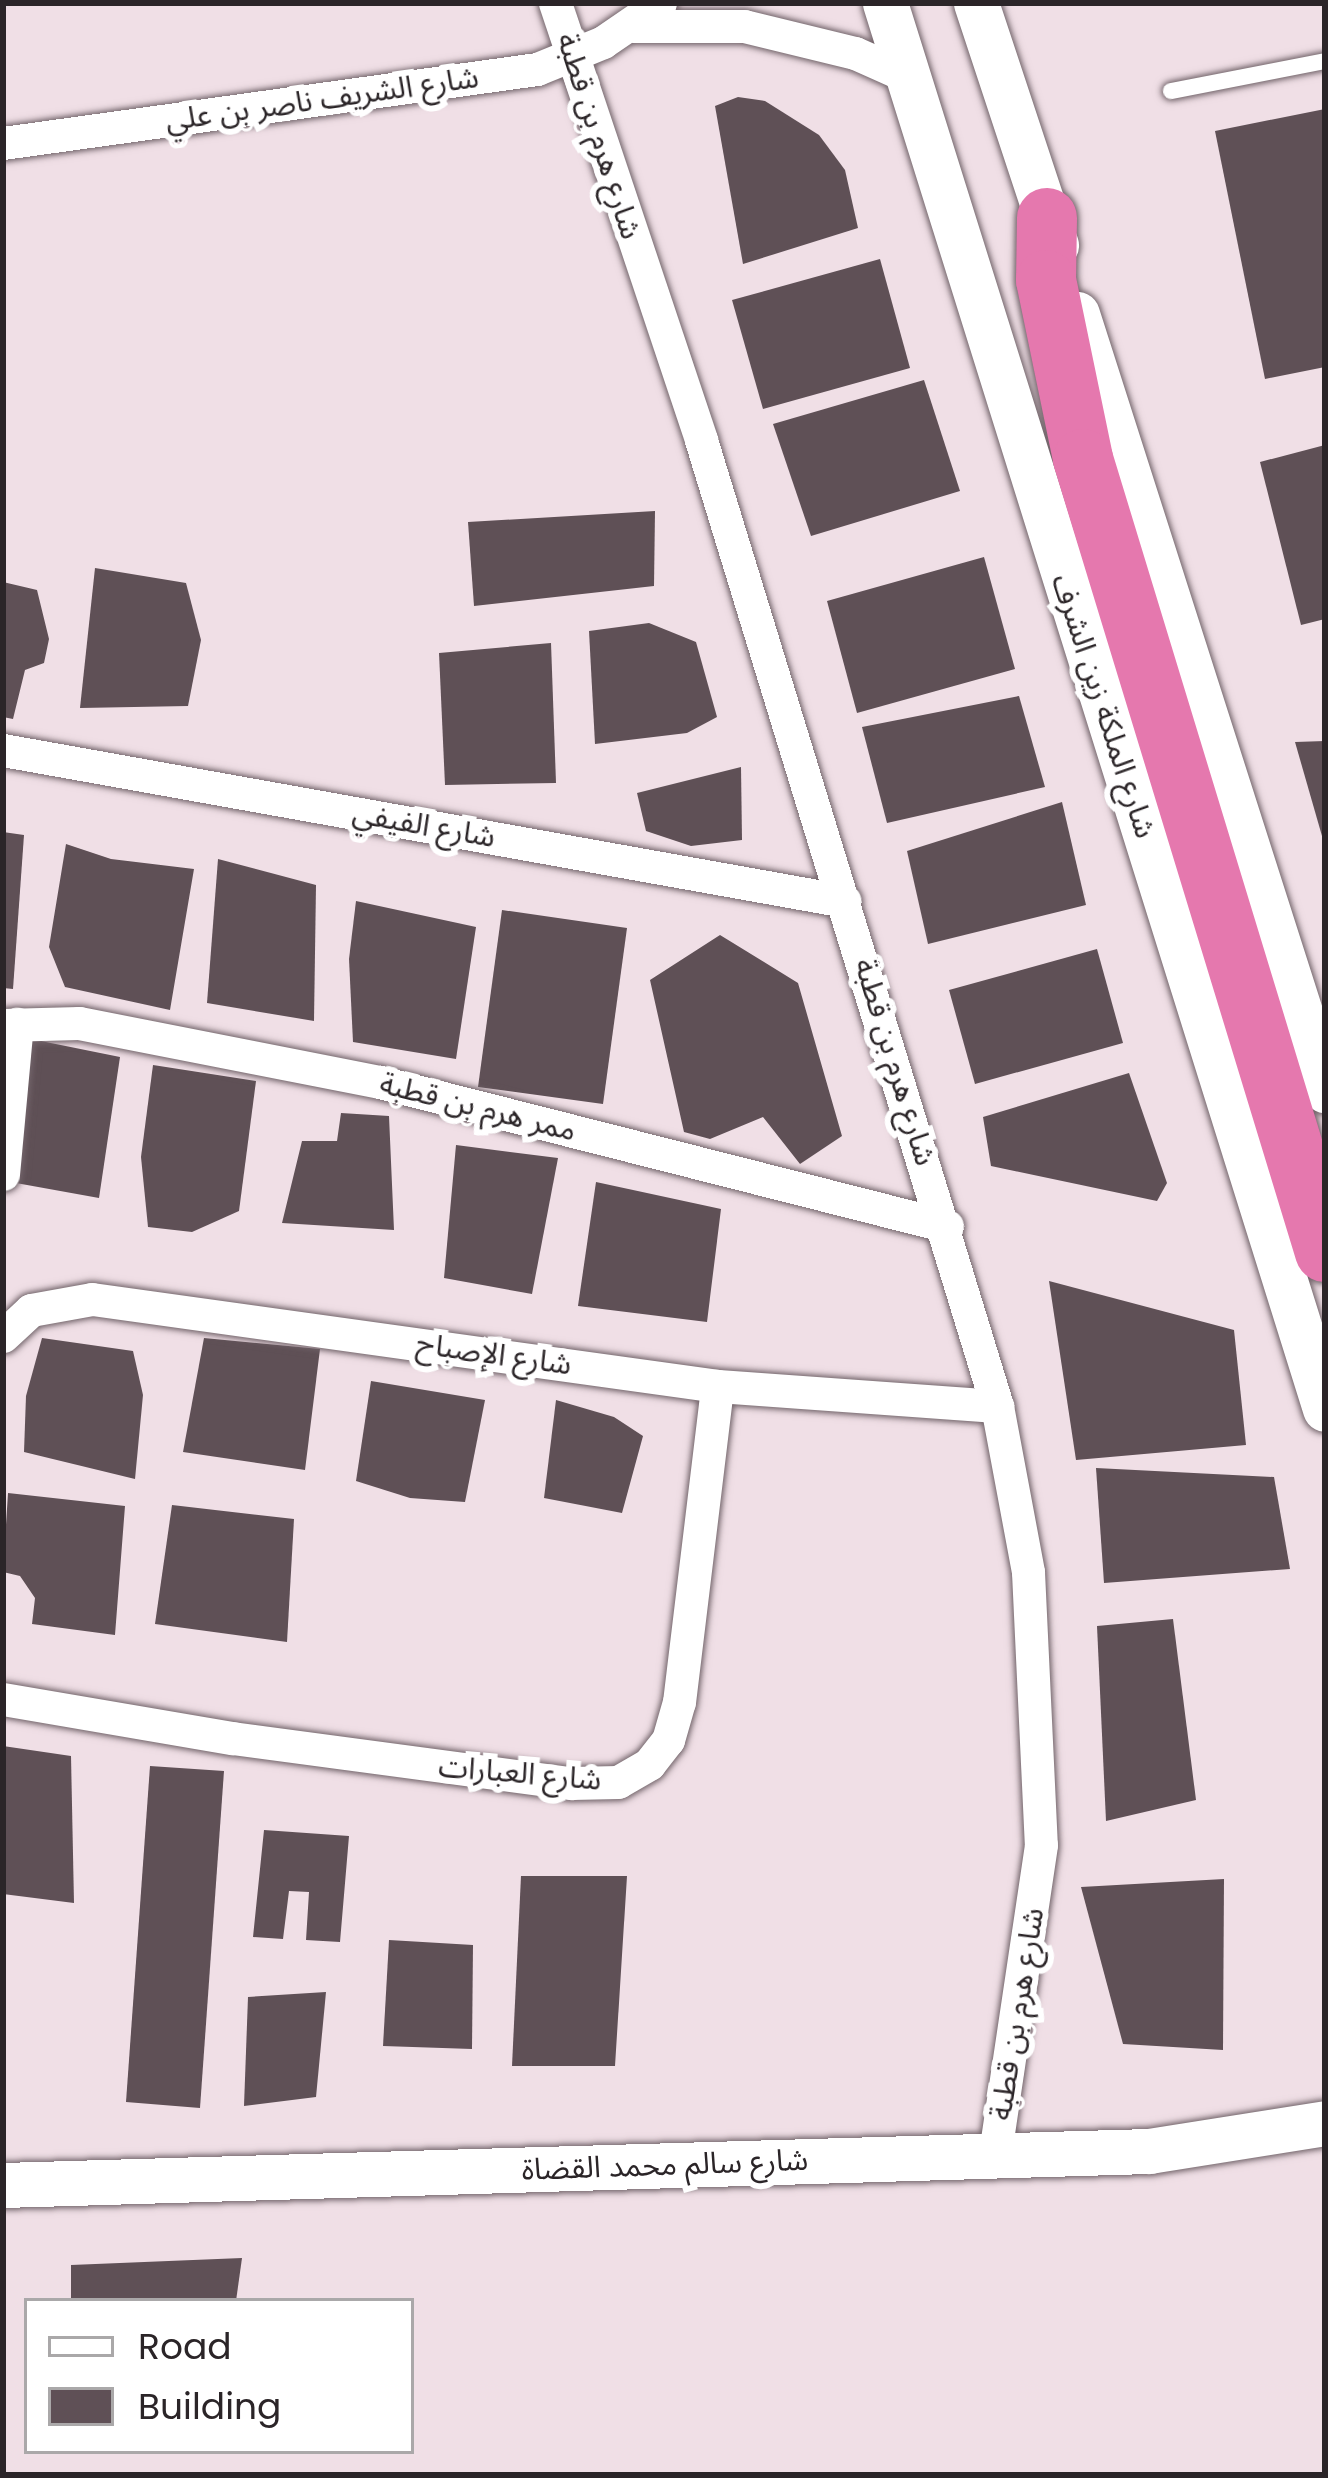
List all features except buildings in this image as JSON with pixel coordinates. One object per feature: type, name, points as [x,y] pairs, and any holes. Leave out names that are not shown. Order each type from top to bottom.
[{"type":"highway","points":[[1047,218],[1046,280],[1083,459],[1325,1252]]},
{"type":"main road","name":"شارع الملكة زين الشرف","points":[[885,3],[1325,1409]]},
{"type":"main road","points":[[976,3],[1325,1090]]},
{"type":"main road","name":"شارع سالم محمد القضاة","points":[[3,2185],[1149,2151],[1325,2123]]},
{"type":"street","name":"شارع هرم بن قطبة","points":[[555,3],[845,902],[997,1406],[1028,1572],[1041,1845],[995,2153]]},
{"type":"street","name":"شارع الشريف ناصر بن علي","points":[[3,143],[501,75],[572,58],[633,26],[660,3]]},
{"type":"street","name":"شارع الشريف ناصر بن علي","points":[[633,26],[744,26],[836,48],[907,76]]},
{"type":"street","name":"شارع الفيفي","points":[[3,750],[845,902]]},
{"type":"street","name":"ممر هرم بن قطبة","points":[[10,1024],[79,1023],[380,1082],[946,1226]]},
{"type":"street","points":[[3,1174],[10,1024]]},
{"type":"street","name":"شارع الإصباح","points":[[3,1336],[32,1310],[92,1299],[717,1386],[997,1406]]},
{"type":"street","name":"شارع العبارات","points":[[3,1699],[232,1738],[571,1783],[617,1781],[649,1764],[668,1740],[679,1702],[717,1386]]},
{"type":"lane","points":[[1171,91],[1325,61]]}]
